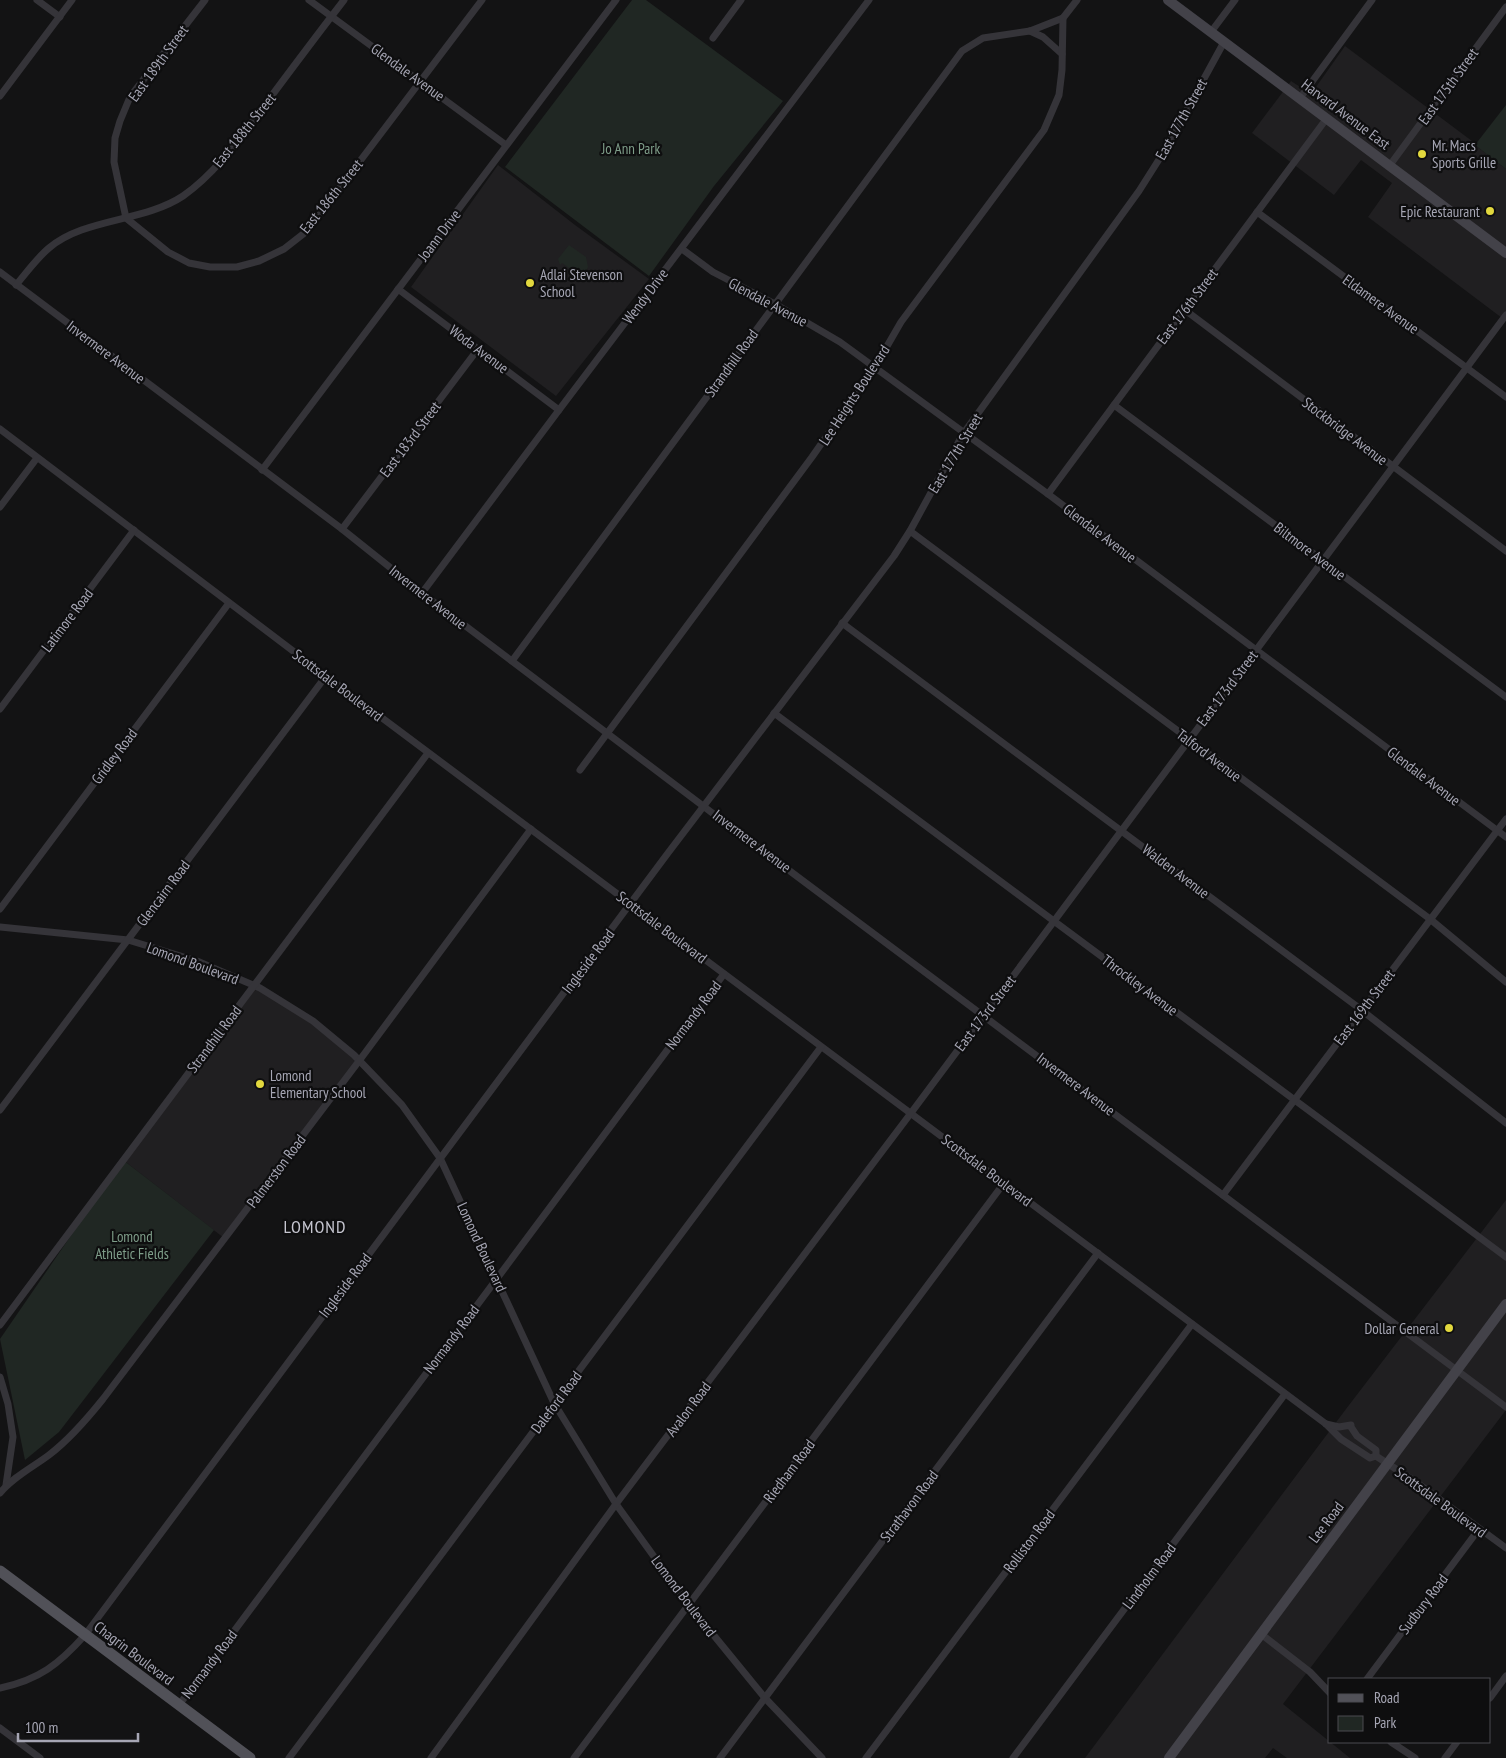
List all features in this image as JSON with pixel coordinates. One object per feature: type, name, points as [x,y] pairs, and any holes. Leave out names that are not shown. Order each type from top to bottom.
[{"type":"main road","name":"Harvard Avenue East","points":[[1168,0],[1390,164],[1506,253]]},
{"type":"main road","name":"Lee Road","points":[[1169,1758],[1506,1304]]},
{"type":"main road","name":"Chagrin Boulevard","points":[[0,1571],[250,1758]]},
{"type":"street","points":[[37,0],[60,17]]},
{"type":"street","points":[[0,96],[72,0]]},
{"type":"street","name":"East 189th Street","points":[[126,218],[114,162],[115,138],[120,121],[130,97],[205,0]]},
{"type":"street","name":"Glendale Avenue","points":[[309,0],[506,145]]},
{"type":"street","name":"East 188th Street","points":[[16,285],[49,247],[69,236],[157,210],[183,196],[228,153],[344,0]]},
{"type":"street","name":"East 186th Street","points":[[126,218],[168,252],[189,263],[237,267],[258,261],[284,249],[307,231],[482,0]]},
{"type":"street","name":"Joann Drive","points":[[262,470],[616,0]]},
{"type":"street","points":[[713,38],[742,0]]},
{"type":"street","name":"Wendy Drive","points":[[422,594],[869,0]]},
{"type":"street","points":[[1063,18],[1077,0]]},
{"type":"street","points":[[1211,32],[1235,0]]},
{"type":"street","points":[[1300,98],[1372,0]]},
{"type":"street","name":"East 175th Street","points":[[1390,164],[1506,7]]},
{"type":"street","name":"Strandhill Road","points":[[512,661],[962,51],[983,38],[1030,31],[1063,18]]},
{"type":"street","name":"Lee Heights Boulevard","points":[[580,770],[812,457],[875,367],[901,322],[1044,130],[1059,95],[1063,18]]},
{"type":"street","points":[[1030,31],[1043,36],[1062,54]]},
{"type":"street","name":"East 177th Street","points":[[668,853],[894,556],[910,531],[963,434],[1139,191],[1165,150],[1224,42]]},
{"type":"street","name":"East 176th Street","points":[[1048,494],[1327,118]]},
{"type":"street","name":"Eldamere Avenue","points":[[1257,212],[1506,397]]},
{"type":"street","name":"Glendale Avenue","points":[[682,249],[713,272],[775,304],[840,342],[963,434],[1048,494],[1506,837]]},
{"type":"street","name":"Invermere Avenue","points":[[0,272],[342,529],[422,594],[1506,1407]]},
{"type":"street","name":"Woda Avenue","points":[[398,289],[559,410]]},
{"type":"street","name":"Stockbridge Avenue","points":[[1184,310],[1506,551]]},
{"type":"street","name":"East 173rd Street","points":[[949,1062],[1506,315]]},
{"type":"street","name":"East 183rd Street","points":[[342,529],[478,349]]},
{"type":"street","name":"Biltmore Avenue","points":[[1114,405],[1506,697]]},
{"type":"street","name":"Scottsdale Boulevard","points":[[0,429],[428,753],[1326,1424],[1333,1432],[1370,1458],[1376,1456]]},
{"type":"street","points":[[0,507],[37,458]]},
{"type":"street","name":"Latimore Road","points":[[0,709],[134,530]]},
{"type":"street","name":"Talford Avenue","points":[[910,531],[1430,919],[1506,982]]},
{"type":"street","name":"Gridley Road","points":[[0,909],[229,603]]},
{"type":"street","name":"Walden Avenue","points":[[842,623],[1122,830],[1362,1011],[1506,1123]]},
{"type":"street","name":"Glencairn Road","points":[[0,1110],[326,676]]},
{"type":"street","name":"Throckley Avenue","points":[[774,713],[1506,1257]]},
{"type":"street","name":"Strandhill Road","points":[[0,1325],[428,753]]},
{"type":"street","name":"East 169th Street","points":[[1223,1195],[1506,819]]},
{"type":"street","name":"Palmerston Road","points":[[0,1493],[6,1485],[50,1454],[83,1424],[104,1399],[531,829]]},
{"type":"street","name":"Ingleside Road","points":[[0,1688],[22,1683],[51,1668],[85,1635],[668,853]]},
{"type":"street","name":"Lomond Boulevard","points":[[0,926],[128,940],[197,961],[254,986],[313,1021],[359,1061],[402,1105],[440,1158],[554,1403],[616,1504],[689,1605],[765,1698],[822,1758]]},
{"type":"street","name":"Normandy Road","points":[[179,1705],[724,974]]},
{"type":"street","name":"Daleford Road","points":[[289,1758],[821,1046]]},
{"type":"street","name":"Avalon Road","points":[[430,1758],[616,1504],[949,1062]]},
{"type":"street","name":"Riedham Road","points":[[574,1758],[1004,1183]]},
{"type":"street","name":"Strathavon Road","points":[[720,1758],[1098,1253]]},
{"type":"street","name":"Rolliston Road","points":[[866,1758],[1192,1324]]},
{"type":"street","points":[[0,1377],[8,1404],[13,1437],[6,1485]]},
{"type":"street","name":"Lindholm Road","points":[[1013,1758],[1285,1394]]},
{"type":"street","name":"Scottsdale Boulevard","points":[[1326,1424],[1338,1427],[1351,1425],[1351,1428],[1358,1436],[1376,1450],[1376,1456]]},
{"type":"street","name":"Scottsdale Boulevard","points":[[1376,1456],[1506,1548]]},
{"type":"street","name":"Sudbury Road","points":[[1368,1678],[1479,1529]]},
{"type":"street","points":[[1262,1634],[1310,1672],[1328,1691]]},
{"type":"street","points":[[1491,1697],[1506,1676]]},
{"type":"street","points":[[0,1728],[40,1758]]},
{"type":"street","points":[[1393,1743],[1415,1758]]},
{"type":"street","points":[[1445,1758],[1456,1743]]},
{"type":"shaded area","points":[[1345,46],[1476,144],[1506,169],[1506,321],[1368,217],[1392,183],[1361,160],[1334,195],[1252,133],[1291,81],[1311,94]]},
{"type":"shaded area","name":"Adlai Stevenson School","points":[[498,165],[649,279],[556,396],[411,287]]},
{"type":"shaded area","points":[[254,986],[313,1021],[359,1061],[224,1238],[123,1160]]},
{"type":"shaded area","points":[[1506,1200],[1506,1410],[1283,1704],[1328,1740],[1328,1743],[1331,1743],[1350,1758],[1287,1758],[1273,1748],[1265,1758],[1085,1758],[1346,1409]]},
{"type":"green space","name":"Jo Ann Park","points":[[632,0],[646,0],[783,101],[714,186],[649,276],[505,167]]},
{"type":"green space","points":[[1506,105],[1506,169],[1475,145]]},
{"type":"green space","points":[[569,245],[586,257],[588,267],[586,271],[577,274],[572,273],[572,270],[562,263],[560,265],[558,259]]},
{"type":"green space","name":"Lomond Athletic Fields","points":[[123,1160],[214,1230],[59,1432],[25,1460],[0,1339]]},
{"type":"place","name":"Mr. Macs Sports Grille","points":[[1422,154]]},
{"type":"place","name":"Epic Restaurant","points":[[1490,211]]},
{"type":"place","name":"Adlai Stevenson School","points":[[530,283]]},
{"type":"place","name":"Lomond Elementary School","points":[[260,1084]]},
{"type":"place","name":"Dollar General","points":[[1449,1328]]},
{"type":"district","name":"LOMOND","points":[[315,1226]]}]
